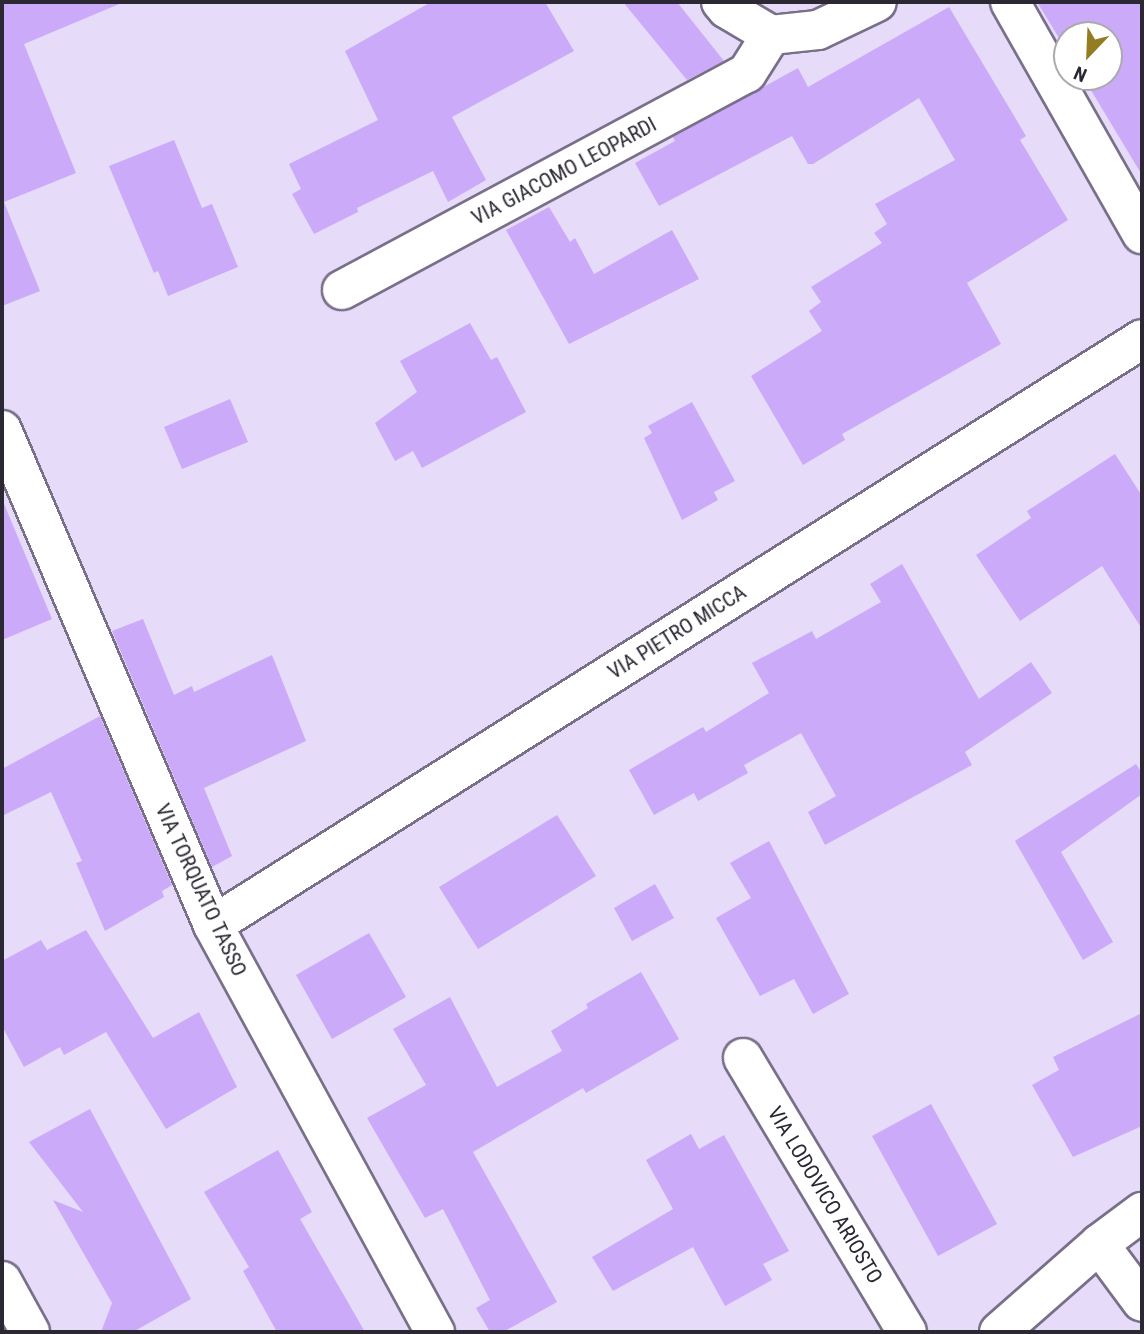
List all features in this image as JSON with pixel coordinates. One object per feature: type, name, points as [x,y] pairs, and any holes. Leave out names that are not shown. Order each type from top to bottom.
[{"type":"street","points":[[722,2],[727,9],[771,36],[818,30],[877,2]]},
{"type":"street","points":[[1010,2],[1142,233]]},
{"type":"street","name":"VIA GIACOMO LEOPARDI","points":[[342,290],[747,73],[771,36]]},
{"type":"street","name":"VIA PIETRO MICCA","points":[[213,925],[1142,339]]},
{"type":"street","name":"VIA TORQUATO TASSO","points":[[2,430],[213,925],[435,1332]]},
{"type":"street","name":"VIA LODOVICO ARIOSTO","points":[[743,1058],[907,1332]]},
{"type":"street","points":[[999,1332],[1099,1244],[1142,1212]]},
{"type":"street","points":[[1099,1244],[1142,1302]]},
{"type":"street","points":[[2,1281],[30,1332]]},
{"type":"building","points":[[2,2],[124,2],[24,44],[76,173],[4,202],[40,291],[2,306]]},
{"type":"building","points":[[431,2],[545,2],[574,51],[452,117],[486,180],[448,202],[433,171],[357,208],[358,212],[314,234],[292,194],[301,189],[289,164],[378,120],[345,51]]},
{"type":"building","points":[[623,2],[677,2],[724,61],[687,80]]},
{"type":"building","points":[[1037,2],[1142,2],[1142,175],[1091,91],[1123,91],[1123,21],[1053,21],[1053,28]]},
{"type":"building","points":[[949,7],[1026,136],[1020,140],[1068,220],[967,283],[1001,344],[842,434],[845,440],[803,465],[751,376],[822,331],[809,311],[821,302],[811,287],[882,243],[874,233],[887,224],[875,204],[955,160],[919,98],[813,164],[808,164],[792,136],[659,206],[635,163],[675,141],[673,137],[798,68],[808,87]]},
{"type":"building","points":[[174,140],[202,208],[212,204],[238,267],[168,296],[158,271],[154,273],[109,166]]},
{"type":"building","points":[[549,207],[570,242],[575,238],[594,274],[672,230],[699,279],[569,344],[506,230]]},
{"type":"building","points":[[470,323],[491,360],[497,357],[526,412],[422,468],[413,451],[395,461],[375,423],[417,392],[400,361]]},
{"type":"building","points":[[230,399],[248,442],[182,469],[164,427]]},
{"type":"building","points":[[692,402],[735,481],[714,492],[718,500],[682,520],[644,438],[652,433],[648,426]]},
{"type":"building","points":[[1115,454],[1142,496],[1142,629],[1102,566],[1020,621],[976,555],[1031,518],[1027,511]]},
{"type":"building","points":[[2,499],[52,619],[2,640]]},
{"type":"building","points":[[902,564],[979,699],[1031,662],[1052,693],[965,752],[972,765],[825,845],[808,812],[836,796],[801,733],[744,765],[748,773],[698,801],[694,793],[654,815],[629,770],[703,727],[706,732],[769,693],[752,663],[812,631],[816,639],[881,602],[870,584]]},
{"type":"building","points":[[143,619],[174,695],[192,686],[194,692],[272,655],[306,741],[204,788],[232,856],[212,867],[112,631]]},
{"type":"building","points":[[100,716],[172,885],[162,891],[164,897],[105,931],[76,863],[82,861],[51,792],[2,816],[2,769]]},
{"type":"building","points":[[1136,764],[1142,773],[1142,794],[1061,852],[1113,942],[1083,960],[1015,841]]},
{"type":"building","points":[[557,815],[596,876],[478,949],[439,887]]},
{"type":"building","points":[[769,841],[849,994],[813,1014],[794,979],[760,996],[716,918],[751,898],[730,863]]},
{"type":"building","points":[[655,884],[674,918],[632,941],[614,908]]},
{"type":"building","points":[[86,930],[153,1038],[199,1012],[237,1087],[166,1129],[106,1032],[64,1055],[60,1047],[24,1067],[2,1026],[2,961],[41,940],[47,950]]},
{"type":"building","points":[[369,933],[406,997],[332,1039],[296,975]]},
{"type":"building","points":[[641,972],[679,1039],[586,1093],[583,1088],[473,1152],[557,1302],[503,1332],[490,1332],[476,1308],[490,1300],[443,1209],[425,1218],[367,1118],[426,1085],[393,1029],[450,997],[497,1087],[562,1051],[551,1031],[588,1008],[586,1004]]},
{"type":"building","points":[[1142,1013],[1142,1126],[1073,1157],[1032,1085],[1059,1070],[1053,1057]]},
{"type":"building","points":[[931,1104],[997,1224],[938,1256],[872,1136]]},
{"type":"building","points":[[90,1109],[191,1299],[133,1332],[101,1332],[112,1303],[53,1200],[83,1212],[29,1142]]},
{"type":"building","points":[[691,1134],[699,1149],[724,1135],[789,1251],[763,1264],[772,1280],[725,1306],[693,1247],[613,1291],[592,1257],[673,1209],[646,1160]]},
{"type":"building","points":[[278,1150],[312,1212],[300,1219],[365,1332],[277,1332],[243,1271],[249,1267],[204,1192]]}]
